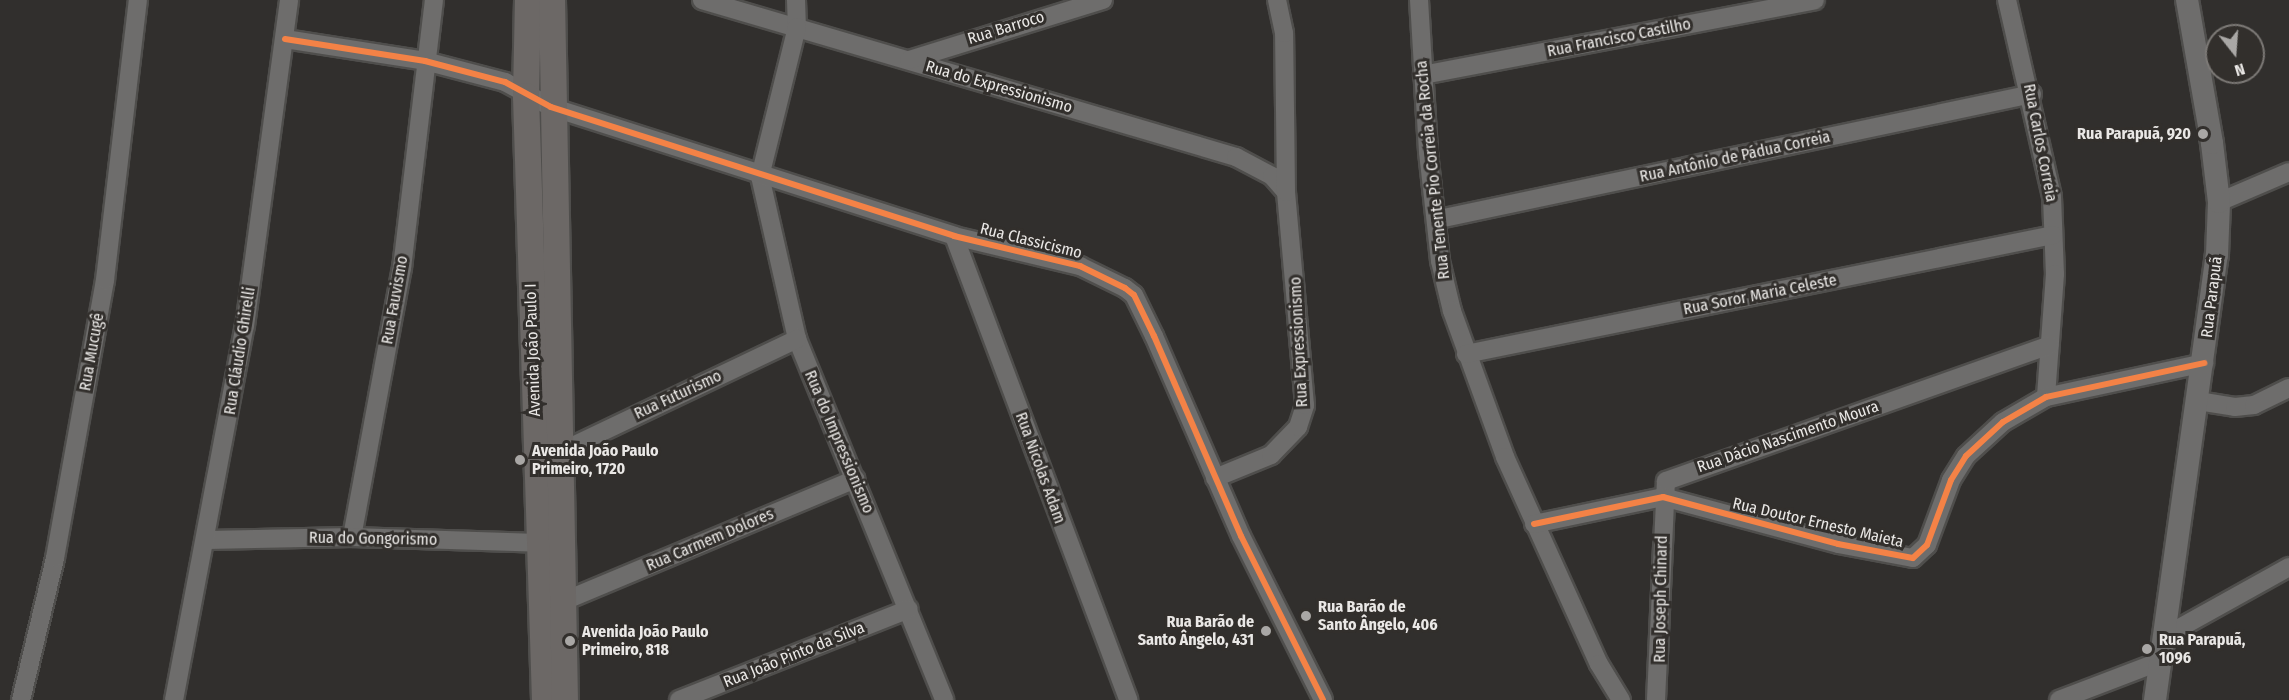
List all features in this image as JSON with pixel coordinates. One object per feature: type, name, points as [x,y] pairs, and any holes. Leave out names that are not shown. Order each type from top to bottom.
[{"type":"main road","name":"Avenida João Paulo I","points":[[528,0],[526,96],[545,700]]},
{"type":"main road","name":"Avenida João Paulo I","points":[[552,0],[550,107],[565,700]]},
{"type":"street","name":"Rua Mucugê","points":[[21,700],[55,558],[105,280],[138,0]]},
{"type":"street","name":"Rua Cláudio Ghirelli","points":[[174,700],[207,540],[245,326],[289,0]]},
{"type":"street","name":"Rua Fauvismo","points":[[352,537],[402,268],[434,0]]},
{"type":"street","name":"Rua do Expressionismo","points":[[702,0],[1236,158],[1272,176],[1286,192]]},
{"type":"street","points":[[760,176],[797,27],[796,0]]},
{"type":"street","name":"Rua Barroco","points":[[909,60],[1103,0]]},
{"type":"street","points":[[1277,0],[1284,33],[1286,192]]},
{"type":"street","name":"Rua Tenente Pio Correia da Rocha","points":[[1419,0],[1422,75],[1446,289],[1466,354],[1534,524],[1621,700]]},
{"type":"street","name":"Rua Francisco Castilho","points":[[1422,75],[1815,0]]},
{"type":"street","name":"Rua Carlos Correia","points":[[2007,0],[2032,94],[2052,197],[2050,345],[2046,397]]},
{"type":"street","name":"Rua Parapuã","points":[[2156,700],[2204,363],[2219,202],[2187,0]]},
{"type":"street","name":"Rua Classicismo","points":[[285,39],[425,61],[505,82],[526,96],[550,107],[760,176],[954,236],[1080,266],[1103,275],[1134,295],[1215,478],[1323,700]]},
{"type":"street","name":"Rua Antônio de Pádua Correia","points":[[1439,219],[2032,94]]},
{"type":"street","points":[[2219,202],[2289,172]]},
{"type":"street","name":"Rua do Impressionismo","points":[[760,176],[797,339],[909,609],[944,700]]},
{"type":"street","name":"Rua Expressionismo","points":[[1215,478],[1266,459],[1292,435],[1302,418],[1305,405],[1286,192]]},
{"type":"street","name":"Rua Nicolas Adam","points":[[954,236],[1128,700]]},
{"type":"street","name":"Rua Soror Maria Celeste","points":[[1466,354],[2053,236]]},
{"type":"street","name":"Rua Futurismo","points":[[560,452],[797,339]]},
{"type":"street","name":"Rua Dácio Nascimento Moura","points":[[1663,497],[1664,485],[1672,477],[2050,345]]},
{"type":"street","name":"Rua Doutor Ernesto Maieta","points":[[1663,497],[1838,544],[1913,558],[1927,546],[1951,480],[1966,456],[2003,422],[2046,397],[2204,363]]},
{"type":"street","points":[[2198,401],[2235,407],[2254,405],[2289,388]]},
{"type":"street","name":"Rua Carmem Dolores","points":[[564,601],[855,479]]},
{"type":"street","points":[[1534,524],[1663,497]]},
{"type":"street","name":"Rua Joseph Chinard","points":[[1656,700],[1660,674],[1663,497]]},
{"type":"street","name":"Rua do Gongorismo","points":[[207,540],[352,537],[539,543]]},
{"type":"street","points":[[2165,636],[2289,567]]},
{"type":"street","name":"Rua João Pinto da Silva","points":[[679,700],[909,609]]},
{"type":"street","points":[[2059,700],[2161,661]]},
{"type":"cycle path","points":[[285,39],[425,61],[505,82],[551,107],[954,236],[1080,266],[1125,288],[1134,295],[1154,336],[1241,536],[1323,700]]},
{"type":"cycle path","points":[[1534,524],[1663,497],[1838,544],[1913,558],[1927,545],[1951,480],[1966,456],[2003,422],[2046,397],[2204,363]]},
{"type":"place","name":"Rua Parapuã, 920","points":[[2203,134]]},
{"type":"place","name":"Avenida João Paulo Primeiro, 1720","points":[[520,460]]},
{"type":"place","name":"Rua Barão de Santo Ângelo, 406","points":[[1306,616]]},
{"type":"place","name":"Rua Barão de Santo Ângelo, 431","points":[[1266,631]]},
{"type":"place","name":"Avenida João Paulo Primeiro, 818","points":[[570,641]]},
{"type":"place","name":"Rua Parapuã, 1096","points":[[2147,649]]}]
